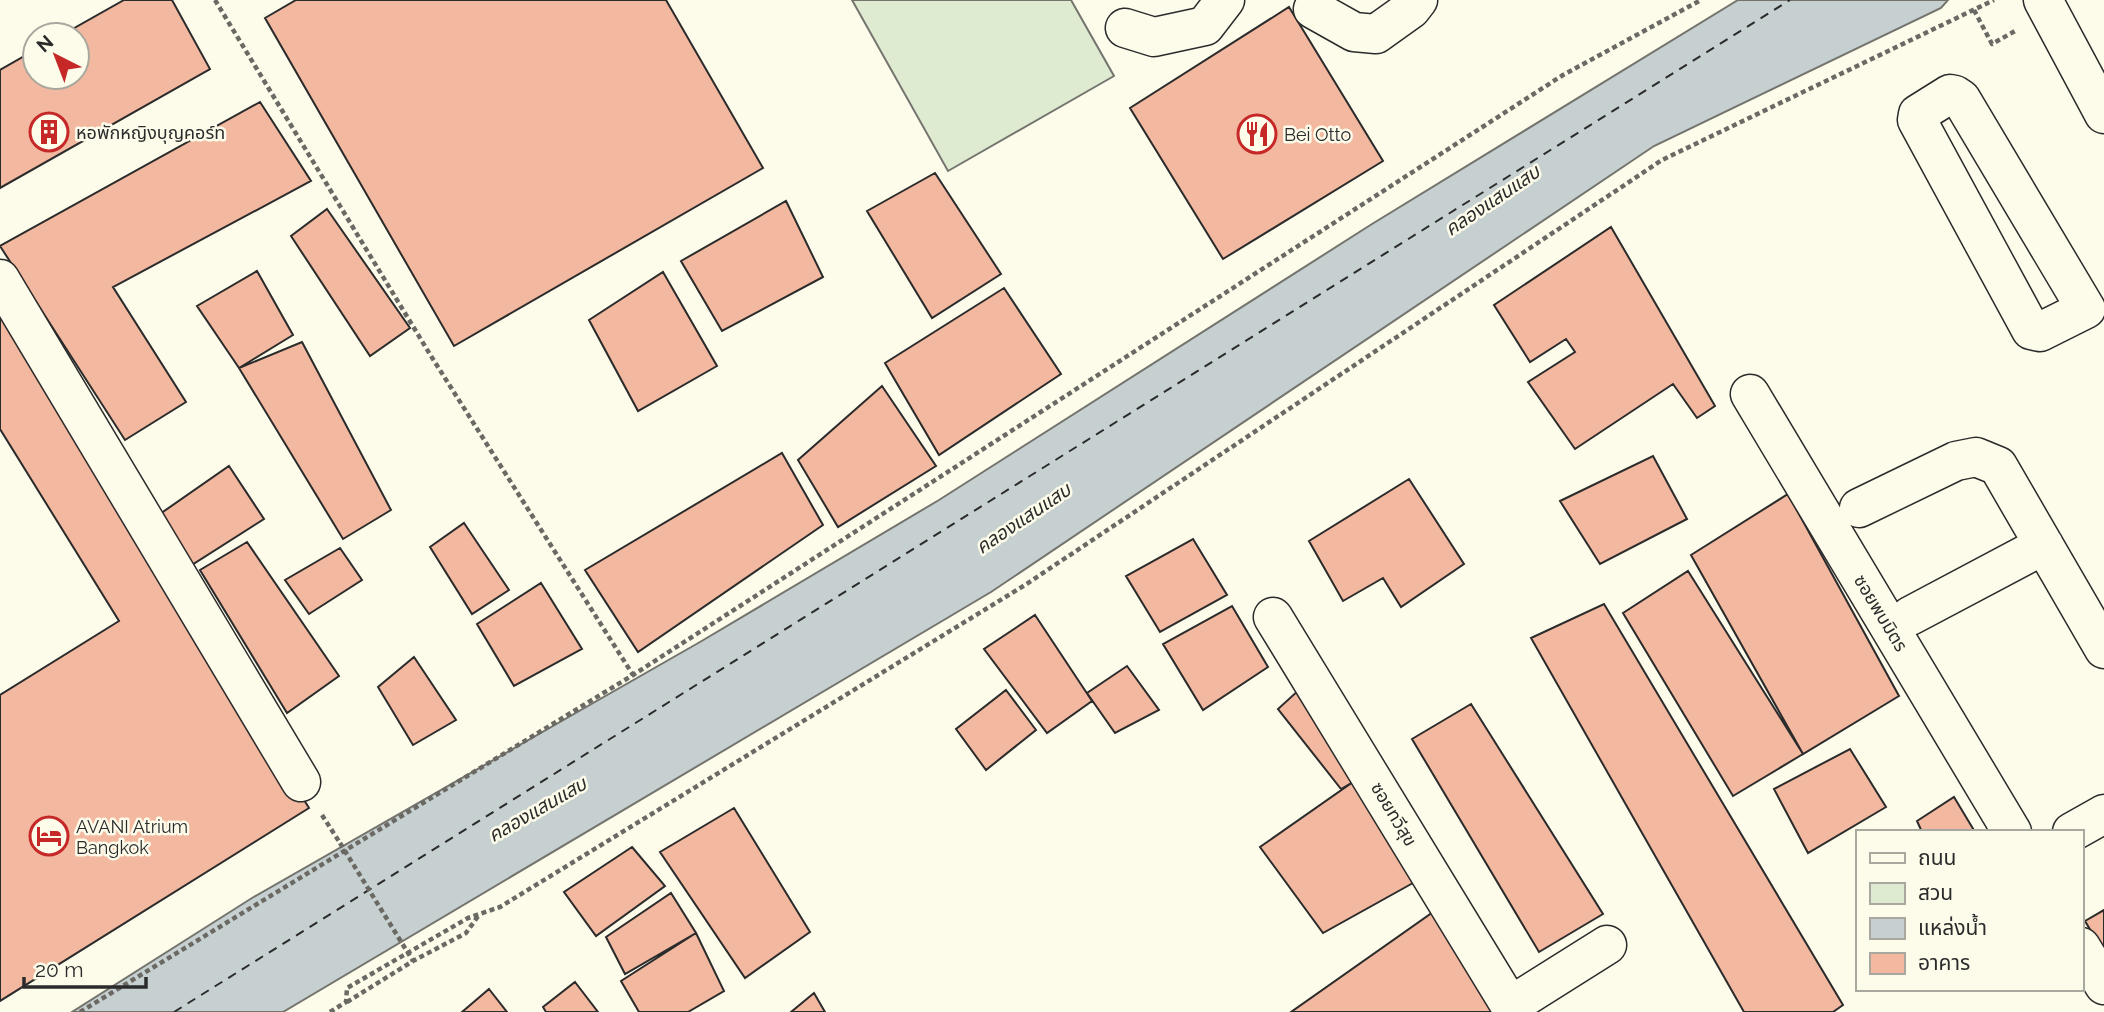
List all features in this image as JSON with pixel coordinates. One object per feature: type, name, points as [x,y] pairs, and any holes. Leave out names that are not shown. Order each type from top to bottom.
[{"type":"street","points":[[1125,27],[1154,37],[1205,26],[1225,0]]},
{"type":"street","points":[[1313,9],[1354,32],[1376,34],[1411,9],[1418,0]]},
{"type":"street","points":[[2032,13],[2073,53],[2104,114]]},
{"type":"street","points":[[1950,94],[1961,99],[2095,313],[2040,332],[2031,330],[1919,125],[1918,114],[1950,94]]},
{"type":"street","points":[[0,279],[301,782]]},
{"type":"street","name":"ซอยพบมิตร","points":[[1750,394],[2011,830]]},
{"type":"street","points":[[1859,508],[1956,461],[1976,457],[1998,466],[2104,649]]},
{"type":"street","points":[[1910,615],[2044,545]]},
{"type":"street","name":"ซอยทวีสุข","points":[[1273,617],[1512,1009]]},
{"type":"street","points":[[2076,830],[2104,814]]},
{"type":"street","points":[[1512,1009],[1607,945]]},
{"type":"street","points":[[2083,950],[2104,985]]},
{"type":"path","points":[[215,0],[431,356],[633,674]]},
{"type":"path","points":[[80,1012],[633,674],[1563,75],[1701,0]]},
{"type":"path","points":[[346,1002],[347,988],[468,918],[500,907],[1025,585],[1662,160],[1994,0]]},
{"type":"path","points":[[1974,10],[1992,44],[2032,13]]},
{"type":"path","points":[[340,843],[413,961]]},
{"type":"path","points":[[330,1012],[413,961],[466,933],[479,915]]},
{"type":"green space","points":[[852,0],[1071,0],[1114,76],[948,171]]},
{"type":"water","name":"คลองแสนแสบ","points":[[1738,0],[1948,0],[1941,8],[1654,146],[991,592],[283,1012],[72,1012],[252,898],[700,642],[939,500],[1372,224]]},
{"type":"building","name":"หอพักหญิงบุญคอร์ท","points":[[124,0],[172,0],[210,69],[0,188],[0,70],[21,58],[21,91],[91,91],[91,21],[87,21]]},
{"type":"building","points":[[296,0],[666,0],[763,168],[454,346],[265,18]]},
{"type":"building","name":"Bei Otto","points":[[1289,7],[1383,161],[1223,259],[1130,108]]},
{"type":"building","points":[[260,102],[311,181],[113,287],[186,402],[125,440],[0,246]]},
{"type":"building","points":[[935,173],[1001,274],[932,318],[867,211]]},
{"type":"building","points":[[786,201],[823,277],[722,331],[681,261]]},
{"type":"building","points":[[327,209],[410,328],[370,356],[291,236]]},
{"type":"building","points":[[1611,227],[1715,406],[1697,418],[1673,384],[1575,449],[1528,382],[1575,352],[1566,339],[1530,362],[1494,305]]},
{"type":"building","points":[[257,271],[293,335],[239,368],[197,306]]},
{"type":"building","points":[[663,272],[717,366],[638,411],[589,320]]},
{"type":"building","points":[[1004,288],[1061,374],[939,455],[885,363]]},
{"type":"building","points":[[0,311],[309,808],[0,1001],[0,695],[119,621],[0,429]]},
{"type":"building","points":[[302,342],[391,510],[343,539],[239,368]]},
{"type":"building","points":[[882,386],[936,466],[838,527],[798,460]]},
{"type":"building","points":[[782,453],[823,525],[638,652],[585,570]]},
{"type":"building","points":[[1653,456],[1687,519],[1600,564],[1560,501]]},
{"type":"building","points":[[229,466],[264,519],[187,568],[157,516]]},
{"type":"building","points":[[1409,479],[1464,564],[1401,607],[1383,578],[1343,601],[1309,541]]},
{"type":"building","points":[[1788,494],[1899,696],[1803,754],[1691,555]]},
{"type":"building","points":[[464,523],[509,590],[472,614],[430,547]]},
{"type":"building","points":[[1193,539],[1227,595],[1160,632],[1126,576]]},
{"type":"building","points":[[247,542],[339,676],[287,713],[200,570]]},
{"type":"building","points":[[340,548],[362,580],[309,614],[285,580]]},
{"type":"building","points":[[1688,571],[1803,754],[1733,796],[1623,613]]},
{"type":"building","points":[[541,583],[582,649],[514,686],[477,624]]},
{"type":"building","points":[[1604,604],[1843,1005],[1833,1012],[1744,1012],[1531,638]]},
{"type":"building","points":[[1232,606],[1268,667],[1203,710],[1163,644]]},
{"type":"building","points":[[1035,615],[1092,701],[1047,733],[984,649]]},
{"type":"building","points":[[414,657],[456,720],[413,745],[378,687]]},
{"type":"building","points":[[1127,666],[1159,710],[1115,733],[1087,693]]},
{"type":"building","points":[[1301,688],[1353,782],[1341,789],[1278,709]]},
{"type":"building","points":[[1006,690],[1036,730],[986,770],[956,729]]},
{"type":"building","points":[[1471,704],[1603,914],[1539,952],[1412,739]]},
{"type":"building","points":[[1850,749],[1886,807],[1808,853],[1774,789]]},
{"type":"building","points":[[1353,782],[1413,883],[1323,933],[1260,847]]},
{"type":"building","points":[[1954,797],[1974,830],[1921,830],[1917,821]]},
{"type":"building","points":[[734,808],[810,932],[745,978],[660,852]]},
{"type":"building","points":[[632,847],[665,886],[596,936],[564,892]]},
{"type":"building","points":[[671,893],[696,933],[625,974],[606,937]]},
{"type":"building","points":[[1436,910],[1498,1012],[1291,1012]]},
{"type":"building","points":[[2104,910],[2104,953],[2085,921]]},
{"type":"building","points":[[696,933],[724,991],[688,1012],[639,1012],[621,981]]},
{"type":"building","points":[[575,982],[598,1012],[546,1012],[543,1007]]},
{"type":"building","points":[[489,989],[507,1012],[462,1012]]},
{"type":"building","points":[[814,993],[825,1012],[791,1012]]},
{"type":"ferry route","points":[[174,1012],[1790,0]]},
{"type":"place","name":"หอพักหญิงบุญคอร์ท","points":[[49,132]]},
{"type":"place","name":"Bei Otto","points":[[1257,134]]},
{"type":"place","name":"AVANI Atrium Bangkok","points":[[49,836]]}]
